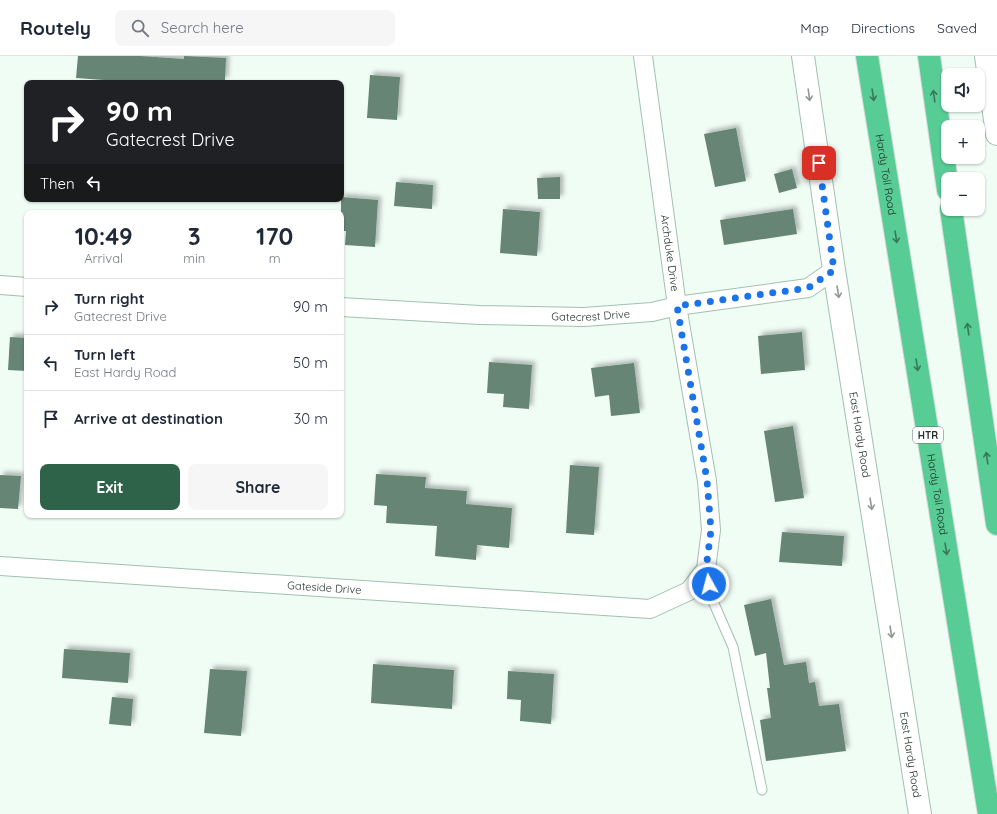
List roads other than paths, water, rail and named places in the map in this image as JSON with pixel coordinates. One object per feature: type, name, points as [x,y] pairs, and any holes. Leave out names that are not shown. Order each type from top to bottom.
[{"type":"highway","name":"Hardy Toll Road","points":[[867,56],[989,814]]},
{"type":"highway","points":[[929,56],[945,172]]},
{"type":"highway","points":[[952,216],[997,524]]},
{"type":"main road","name":"East Hardy Road","points":[[803,56],[834,270],[920,814]]},
{"type":"main road","points":[[986,56],[997,134]]},
{"type":"street","name":"Archduke Drive","points":[[643,56],[677,306],[707,480],[711,530],[706,569]]},
{"type":"street","name":"Gatecrest Drive","points":[[344,307],[480,315],[584,317],[652,312],[677,306],[808,288],[834,270]]},
{"type":"street","points":[[0,285],[24,287]]},
{"type":"street","name":"Gateside Drive","points":[[0,566],[650,609],[689,591],[706,569]]},
{"type":"lane","points":[[706,569],[712,599],[733,647],[762,790]]}]
